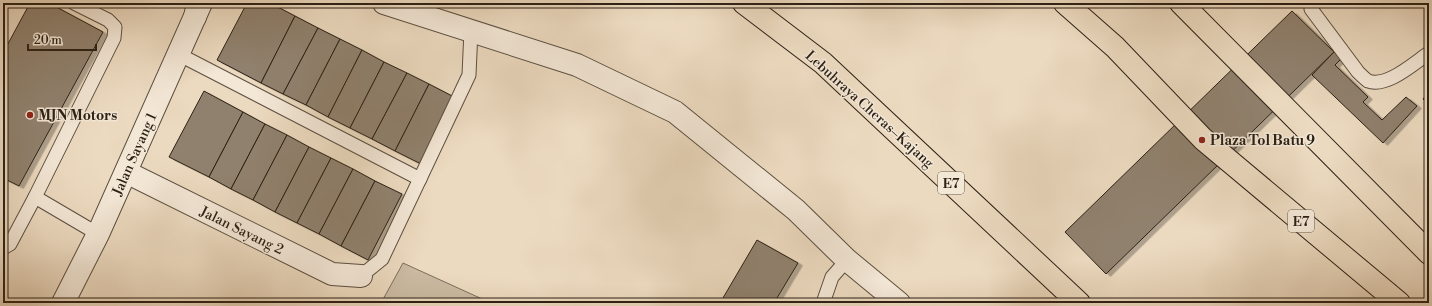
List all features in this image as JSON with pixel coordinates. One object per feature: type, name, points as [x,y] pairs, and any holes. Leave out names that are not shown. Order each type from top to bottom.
[{"type":"highway","name":"Lebuhraya Cheras–Kajang","points":[[744,3],[823,63],[1079,303]]},
{"type":"highway","name":"E7","points":[[1065,3],[1115,47],[1203,139],[1399,303]]},
{"type":"highway","points":[[1181,3],[1429,253]]},
{"type":"street","points":[[384,3],[578,65],[674,112],[796,210],[847,260],[899,303]]},
{"type":"street","name":"Jalan Sayang 1","points":[[64,303],[98,234],[198,8]]},
{"type":"street","name":"Jalan Sayang 2","points":[[126,172],[332,274],[361,276]]},
{"type":"lane","points":[[3,248],[10,244],[35,197],[114,38],[115,27],[108,20],[74,3]]},
{"type":"lane","points":[[1311,9],[1358,72],[1368,81],[1385,82],[1404,71],[1429,53]]},
{"type":"lane","points":[[361,276],[382,259],[469,75],[471,30]]},
{"type":"lane","points":[[178,54],[420,179]]},
{"type":"lane","points":[[35,197],[98,234]]},
{"type":"lane","points":[[823,303],[832,278],[847,260]]},
{"type":"shaded area","points":[[403,263],[491,303],[381,303]]},
{"type":"building","name":"MJN Motors","points":[[30,3],[49,3],[103,32],[19,186],[3,178],[3,53]]},
{"type":"building","points":[[247,3],[270,3],[295,16],[261,83],[217,60]]},
{"type":"building","name":"Plaza Tol Batu 9","points":[[1292,11],[1334,52],[1106,274],[1065,232]]},
{"type":"building","points":[[295,16],[318,28],[283,94],[261,83]]},
{"type":"building","points":[[318,28],[340,39],[306,105],[283,94]]},
{"type":"building","points":[[340,39],[362,50],[328,117],[306,105]]},
{"type":"building","points":[[362,50],[384,62],[350,128],[328,117]]},
{"type":"building","points":[[1334,52],[1341,59],[1335,65],[1368,97],[1363,102],[1382,120],[1406,97],[1417,106],[1383,143],[1312,75]]},
{"type":"building","points":[[384,62],[407,73],[372,139],[350,128]]},
{"type":"building","points":[[407,73],[429,84],[395,151],[372,139]]},
{"type":"building","points":[[429,84],[456,98],[421,164],[395,151]]},
{"type":"building","points":[[204,91],[243,112],[209,177],[169,157]]},
{"type":"building","points":[[1429,92],[1429,104],[1423,99]]},
{"type":"building","points":[[243,112],[265,124],[231,189],[209,177]]},
{"type":"building","points":[[265,124],[287,135],[253,200],[231,189]]},
{"type":"building","points":[[287,135],[309,147],[275,212],[253,200]]},
{"type":"building","points":[[309,147],[331,158],[297,223],[275,212]]},
{"type":"building","points":[[331,158],[353,169],[319,234],[297,223]]},
{"type":"building","points":[[353,169],[375,181],[341,246],[319,234]]},
{"type":"building","points":[[375,181],[402,194],[368,260],[341,246]]},
{"type":"building","points":[[757,240],[798,263],[774,303],[720,303]]},
{"type":"place","name":"MJN Motors","points":[[30,115]]},
{"type":"place","name":"Plaza Tol Batu 9","points":[[1202,140]]}]
